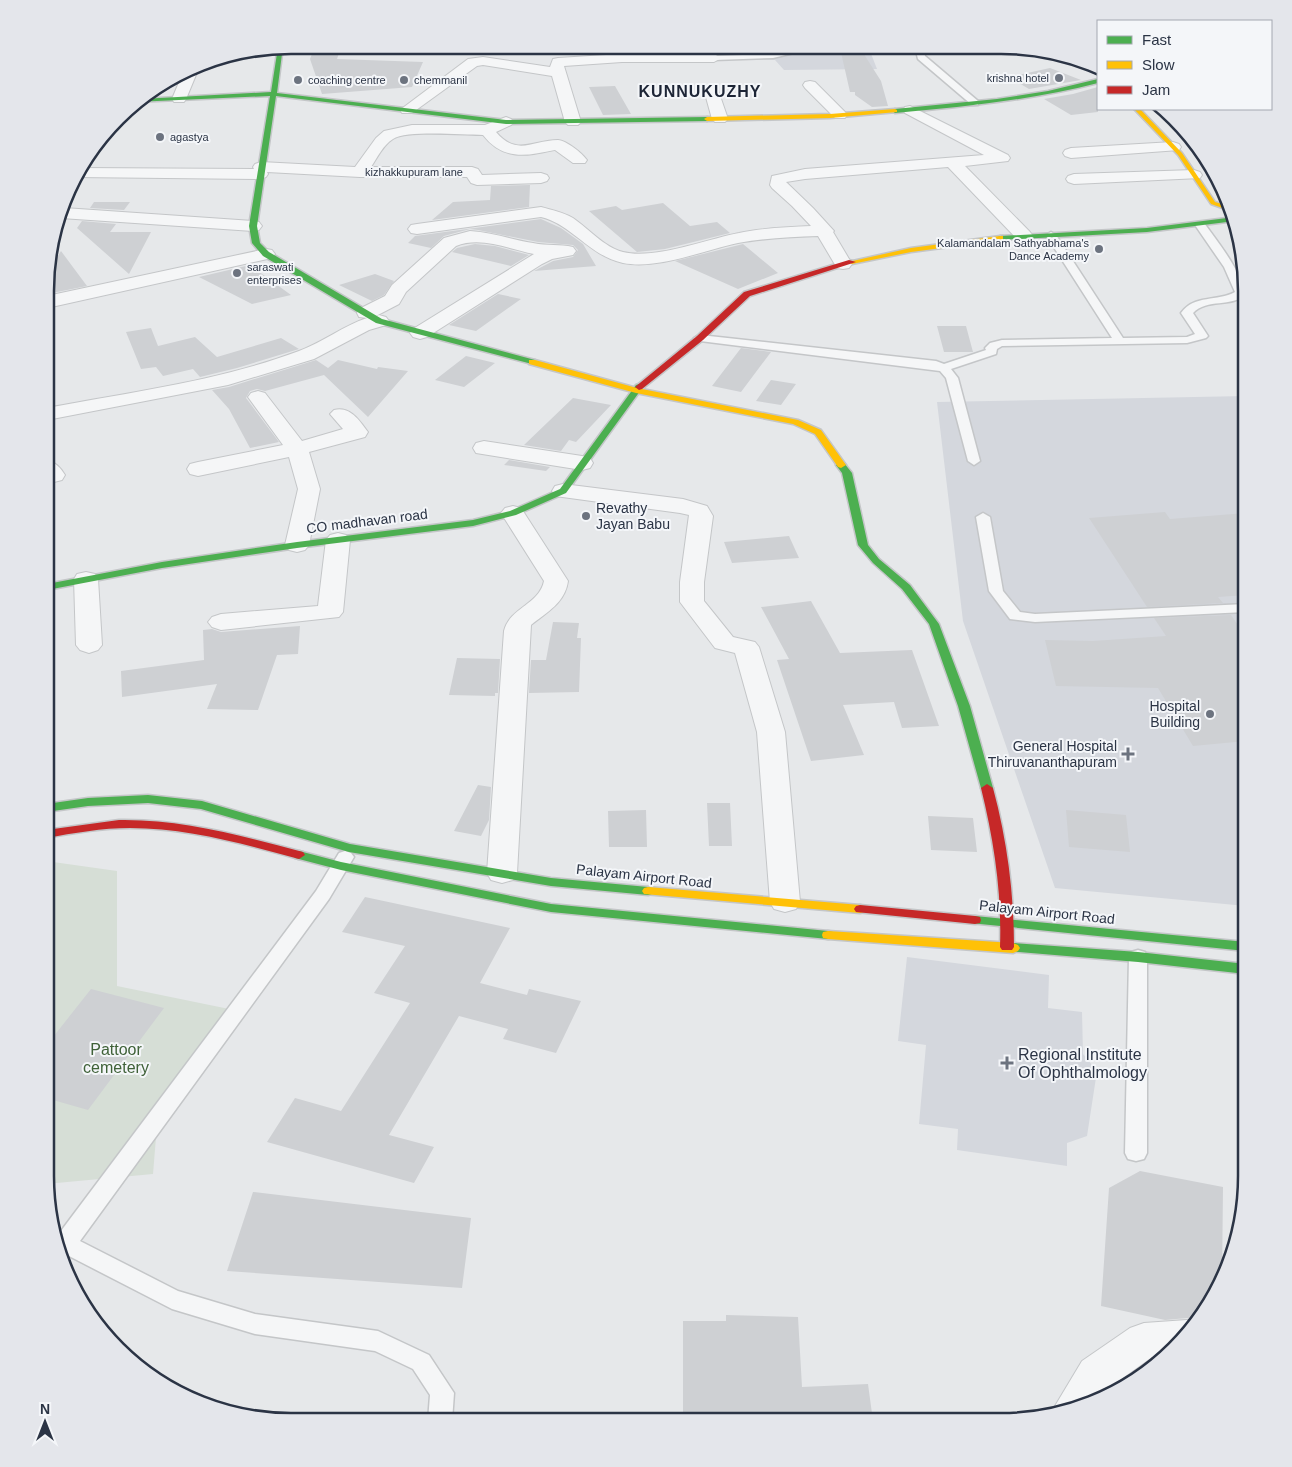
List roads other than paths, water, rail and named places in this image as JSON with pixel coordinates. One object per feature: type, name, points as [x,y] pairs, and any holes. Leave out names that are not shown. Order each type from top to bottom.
[{"type":"street","points":[[280,54],[253,226],[256,243],[266,254],[372,317],[420,333],[636,390],[795,422],[818,432],[847,472],[863,545],[876,560],[906,587],[934,624],[960,697],[988,793],[1002,862],[1008,923],[1008,947]]},
{"type":"street","points":[[564,54],[558,67],[573,122]]},
{"type":"street","points":[[406,110],[473,62],[482,61],[558,67],[686,57],[714,58]]},
{"type":"street","points":[[179,99],[188,77]]},
{"type":"street","points":[[150,100],[273,94],[506,122],[573,122],[840,115],[910,110],[975,103],[1073,88],[1097,81]]},
{"type":"street","points":[[810,85],[840,115]]},
{"type":"street","points":[[711,90],[720,119]]},
{"type":"street","points":[[843,264],[825,231],[808,211],[778,185],[778,179],[805,174],[954,164],[1002,158],[910,110]]},
{"type":"street","points":[[1137,110],[1173,146],[1213,203],[1223,206]]},
{"type":"street","name":"kizhakkupuram lane","points":[[360,172],[389,134],[412,130],[487,130],[506,122]]},
{"type":"street","points":[[487,130],[496,141],[507,149],[524,151],[558,145],[579,160]]},
{"type":"street","points":[[1071,153],[1173,146]]},
{"type":"street","points":[[954,164],[1024,236]]},
{"type":"street","points":[[85,173],[360,172]]},
{"type":"street","name":"kizhakkupuram lane","points":[[360,172],[472,172],[476,180],[541,178]]},
{"type":"street","points":[[1074,180],[1194,175]]},
{"type":"street","points":[[417,229],[541,212],[554,213],[602,249],[624,258],[646,258],[740,237],[825,231]]},
{"type":"street","points":[[67,213],[253,226]]},
{"type":"street","points":[[785,902],[771,732],[746,647],[724,643],[692,602],[692,582],[701,516],[699,510],[683,506],[563,491],[636,390],[700,338],[747,294],[843,264],[911,250],[1024,236],[1200,225],[1228,220]]},
{"type":"street","points":[[455,224],[487,238],[534,249],[567,251],[602,249]]},
{"type":"street","points":[[54,413],[221,381],[306,355],[362,326],[392,300],[399,289],[450,242],[458,237],[487,238]]},
{"type":"street","points":[[420,333],[536,260],[547,255],[567,251]]},
{"type":"street","points":[[54,300],[266,254]]},
{"type":"street","points":[[258,397],[297,449],[308,489],[297,545]]},
{"type":"street","points":[[198,469],[297,449],[357,432],[341,414]]},
{"type":"street","points":[[484,448],[582,463]]},
{"type":"street","name":"CO madhavan road","points":[[54,586],[162,565],[297,545],[473,523],[513,513],[563,491]]},
{"type":"street","points":[[502,873],[519,622],[549,599],[556,590],[556,581],[513,513]]},
{"type":"street","points":[[221,622],[330,612],[338,540]]},
{"type":"street","points":[[86,580],[89,645]]},
{"type":"street","name":"Palayam Airport Road","points":[[54,807],[88,802],[148,799],[202,805],[349,848],[551,882],[727,900],[785,902],[1238,946]]},
{"type":"street","points":[[54,833],[81,828],[129,824],[171,827],[233,837],[341,866],[550,908],[776,930],[1138,957],[1238,968]]},
{"type":"street","points":[[1079,1400],[1096,1374],[1144,1340],[1175,1338]]},
{"type":"lane","points":[[714,58],[781,54]]},
{"type":"lane","points":[[921,54],[975,103]]},
{"type":"lane","points":[[1200,225],[1238,284]]},
{"type":"lane","points":[[1051,235],[1120,342]]},
{"type":"lane","points":[[944,368],[992,352],[991,348],[994,345],[1002,343],[1195,339],[1202,336],[1190,321],[1188,312],[1190,308],[1196,304],[1229,299],[1238,295]]},
{"type":"lane","points":[[700,338],[936,365],[944,368],[952,378],[974,461]]},
{"type":"lane","points":[[983,517],[996,591],[1015,616],[1035,618],[1238,608]]},
{"type":"lane","points":[[64,1244],[323,895],[341,866],[349,848]]},
{"type":"lane","points":[[1136,1154],[1138,957]]},
{"type":"lane","points":[[65,1250],[172,1299],[255,1324],[378,1341],[421,1362],[442,1393],[441,1413]]},
{"type":"place","name":"krishna hotel","points":[[1059,78]]},
{"type":"place","name":"coaching centre","points":[[298,80]]},
{"type":"place","name":"chemmanil","points":[[404,80]]},
{"type":"place","name":"agastya","points":[[160,137]]},
{"type":"place","name":"Kalamandalam Sathyabhama's Dance Academy","points":[[1099,249]]},
{"type":"place","name":"saraswati enterprises","points":[[237,273]]},
{"type":"place","name":"Revathy Jayan Babu","points":[[586,516]]},
{"type":"place","name":"Hospital Building","points":[[1210,714]]},
{"type":"place","name":"General Hospital Thiruvananthapuram","points":[[1128,754]]},
{"type":"place","name":"Regional Institute Of Ophthalmology","points":[[1007,1063]]},
{"type":"district","name":"KUNNUKUZHY","points":[[700,91]]},
{"type":"park label","name":"Pattoor cemetery","points":[[116,1058]]}]
